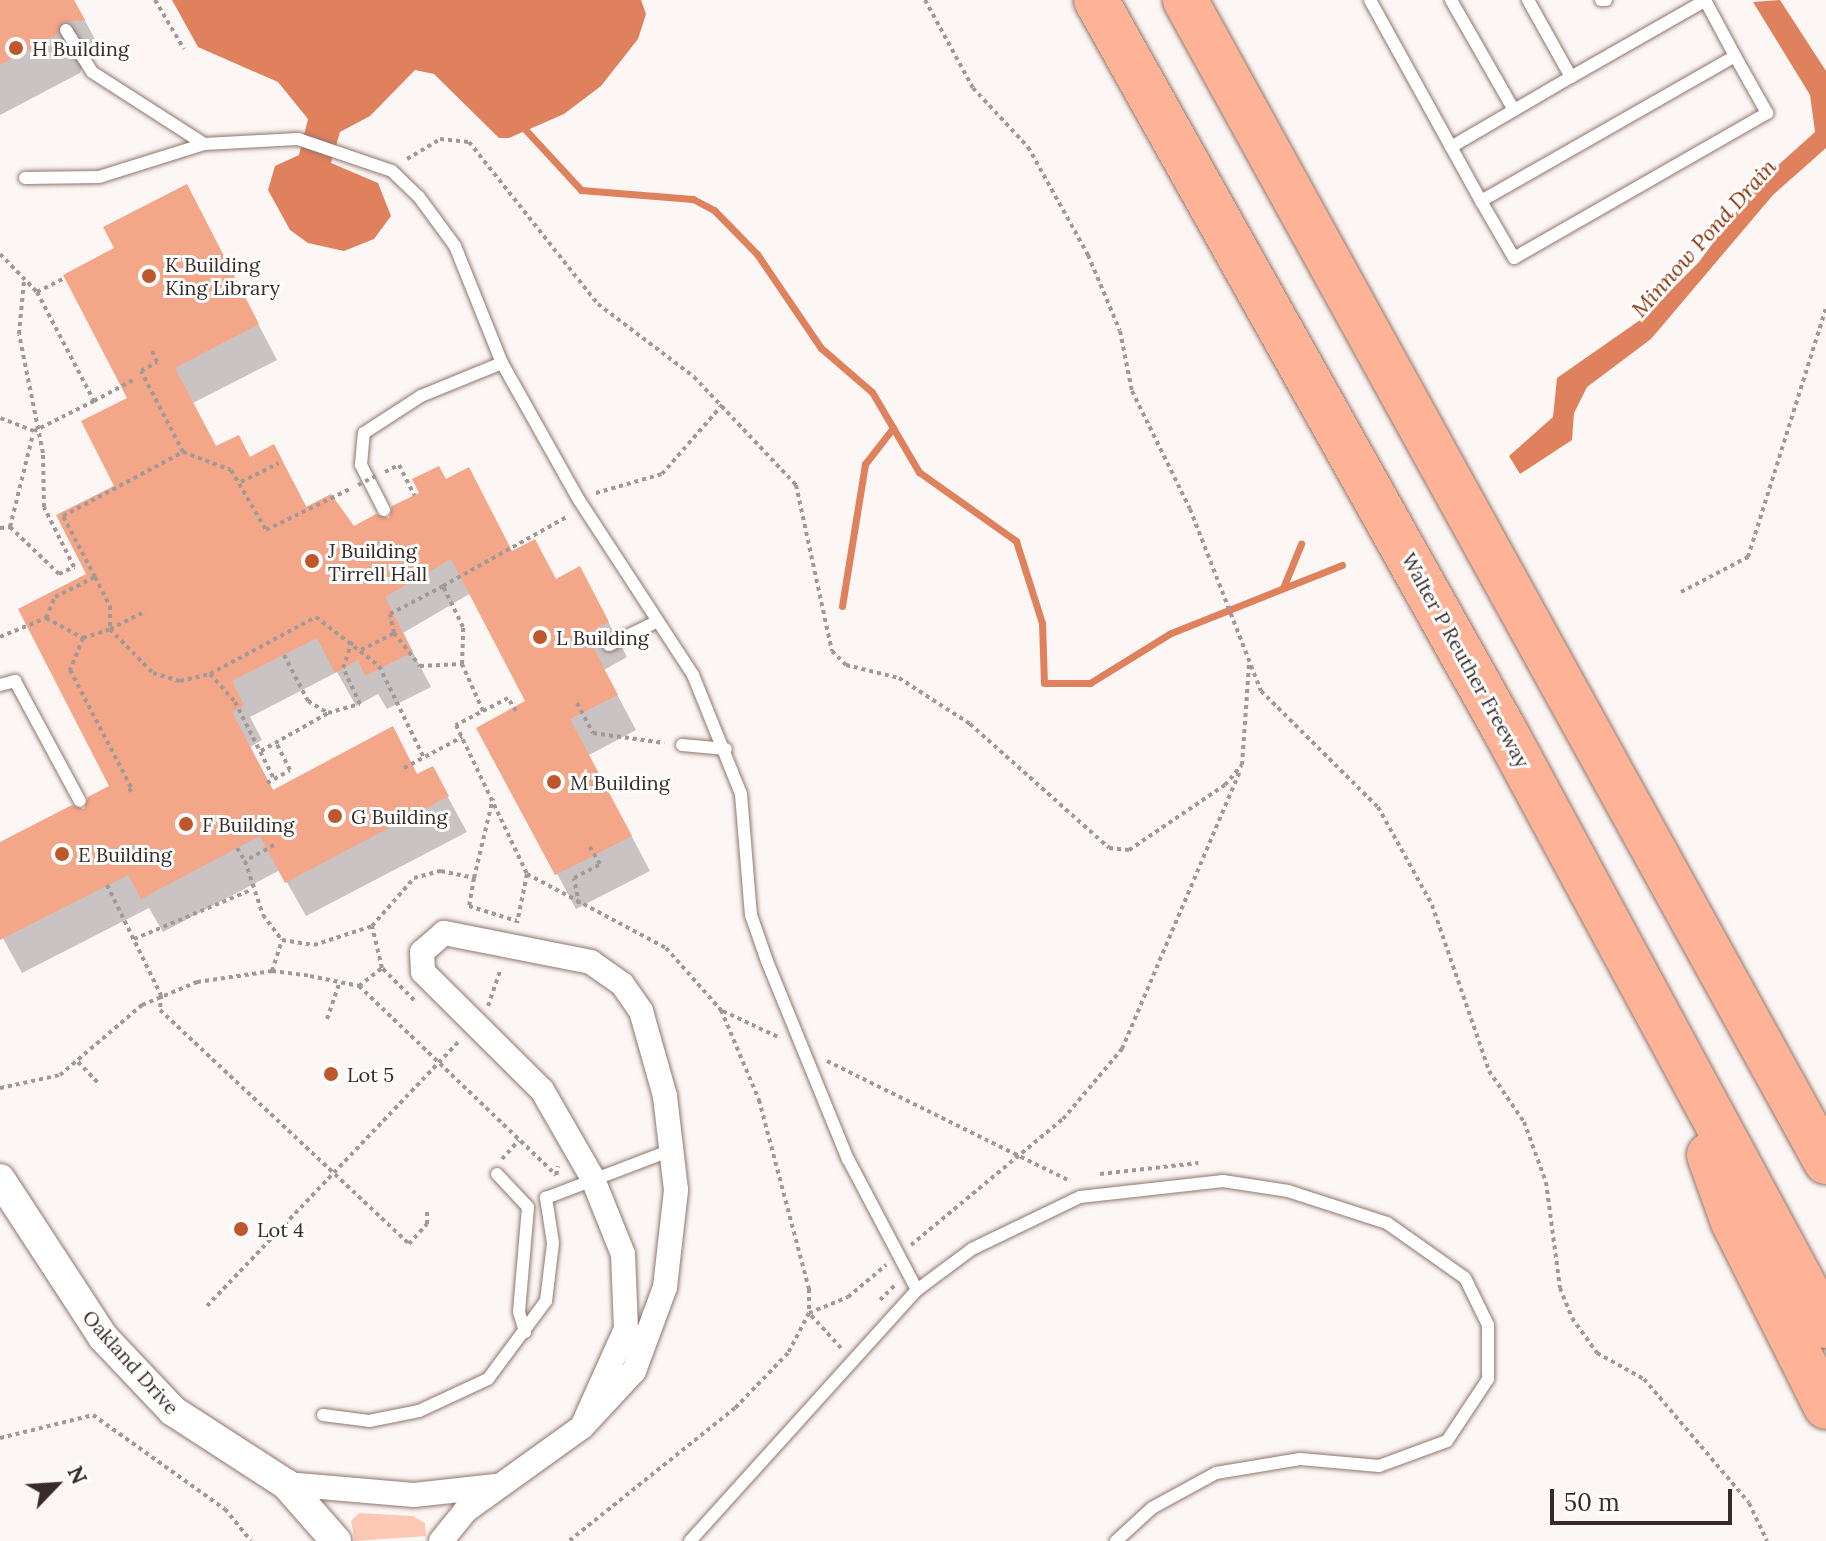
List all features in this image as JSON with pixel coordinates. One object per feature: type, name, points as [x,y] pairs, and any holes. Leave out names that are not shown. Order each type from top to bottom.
[{"type":"highway","name":"Walter P Reuther Freeway","points":[[1096,0],[1657,1010],[1826,1326]]},
{"type":"highway","points":[[1185,0],[1707,940],[1826,1162]]},
{"type":"highway","points":[[1707,940],[1826,1133]]},
{"type":"highway","points":[[1657,1010],[1733,1222],[1826,1407]]},
{"type":"street","points":[[441,1541],[498,1485],[582,1427],[634,1371],[660,1309],[674,1225],[675,1149],[641,1011],[612,974],[591,962],[461,932],[430,941],[420,962],[428,980],[542,1090],[592,1177],[623,1254],[630,1305],[620,1351],[582,1427]]},
{"type":"street","name":"Oakland Drive","points":[[0,1179],[59,1278],[173,1411],[286,1484],[336,1541]]},
{"type":"street","points":[[286,1484],[414,1495],[498,1485]]},
{"type":"lane","points":[[1370,0],[1451,147],[1481,201],[1514,258],[1767,113],[1705,0],[1451,147]]},
{"type":"lane","points":[[1451,0],[1514,110]]},
{"type":"lane","points":[[1528,0],[1571,77]]},
{"type":"lane","points":[[66,30],[92,72],[204,144]]},
{"type":"lane","points":[[1481,201],[1735,56]]},
{"type":"lane","points":[[25,178],[99,177],[204,144],[298,139],[337,148],[392,171],[455,246],[502,363],[581,503],[693,675],[726,749],[748,836],[751,915],[802,1049],[894,1258],[917,1290]]},
{"type":"lane","points":[[384,510],[361,465],[364,433],[421,396],[502,363]]},
{"type":"lane","points":[[609,645],[656,622]]},
{"type":"lane","points":[[0,685],[15,681],[80,801]]},
{"type":"lane","points":[[682,745],[726,749]]},
{"type":"lane","points":[[528,1207],[592,1177],[675,1149]]},
{"type":"lane","points":[[495,1172],[528,1207],[519,1312],[525,1332]]},
{"type":"lane","points":[[690,1541],[851,1357],[917,1290],[972,1249],[1080,1197],[1223,1181],[1340,1204],[1427,1245],[1465,1278],[1488,1325],[1488,1379],[1447,1441],[1379,1466],[1300,1459],[1216,1473],[1152,1508],[1116,1541]]},
{"type":"lane","points":[[323,1415],[369,1421],[457,1399],[506,1362],[525,1332],[540,1317],[550,1286],[546,1198]]},
{"type":"path","points":[[155,0],[184,49]]},
{"type":"path","points":[[569,1541],[735,1408],[788,1353],[809,1313],[848,1297],[1063,1119],[1122,1049],[1242,765],[1249,662],[1243,636],[1132,391],[1120,331],[1088,255],[1028,147],[973,88],[925,0]]},
{"type":"path","points":[[392,171],[440,139],[469,142],[598,304],[723,404],[796,485],[832,651],[846,665],[899,678],[970,724],[1109,848],[1129,850],[1225,785],[1242,765]]},
{"type":"path","points":[[0,254],[37,292],[94,401]]},
{"type":"path","points":[[37,292],[65,278]]},
{"type":"path","points":[[0,528],[10,527],[59,574],[74,567],[44,507],[43,453],[34,431],[19,334],[24,281]]},
{"type":"path","points":[[1681,592],[1748,557],[1826,308]]},
{"type":"path","points":[[152,351],[157,362],[141,371],[183,452],[231,470],[241,482],[266,530],[399,465],[414,495]]},
{"type":"path","points":[[0,418],[34,431],[135,379]]},
{"type":"path","points":[[462,664],[420,666],[394,633],[390,614],[443,586],[581,503],[662,474],[723,404]]},
{"type":"path","points":[[10,527],[34,431]]},
{"type":"path","points":[[183,452],[63,516],[110,606],[110,629],[153,673],[180,681],[210,674],[316,617],[379,666],[424,758]]},
{"type":"path","points":[[241,482],[279,463]]},
{"type":"path","points":[[0,637],[46,618],[55,597],[95,577]]},
{"type":"path","points":[[443,586],[463,627],[462,664],[483,711]]},
{"type":"path","points":[[46,618],[83,638],[146,611]]},
{"type":"path","points":[[361,650],[394,633]]},
{"type":"path","points":[[83,638],[70,670],[132,789],[125,793]]},
{"type":"path","points":[[261,751],[328,713],[360,704],[343,668],[352,642]]},
{"type":"path","points":[[284,655],[308,701],[328,713]]},
{"type":"path","points":[[1249,662],[1285,719],[1378,807],[1432,905],[1489,1071],[1524,1122],[1546,1182],[1560,1288],[1572,1318],[1597,1353],[1644,1379],[1749,1503],[1767,1541]]},
{"type":"path","points":[[210,674],[235,702],[274,779]]},
{"type":"path","points":[[577,703],[593,733],[682,745]]},
{"type":"path","points":[[404,768],[462,737]]},
{"type":"path","points":[[267,783],[290,770],[276,743]]},
{"type":"path","points":[[493,798],[469,906],[530,924]]},
{"type":"path","points":[[245,861],[274,845]]},
{"type":"path","points":[[579,904],[574,878],[600,864],[589,846]]},
{"type":"path","points":[[237,848],[245,861],[251,890],[282,940],[314,945],[372,926],[414,878],[441,871],[474,878]]},
{"type":"path","points":[[527,874],[666,948],[721,1010],[788,1197],[809,1313],[851,1357]]},
{"type":"path","points":[[107,885],[161,995],[160,1010],[409,1244],[427,1224],[427,1210]]},
{"type":"path","points":[[134,939],[251,890]]},
{"type":"path","points":[[372,926],[382,968],[420,1004]]},
{"type":"path","points":[[272,971],[282,940]]},
{"type":"path","points":[[359,986],[382,968]]},
{"type":"path","points":[[0,1088],[32,1086],[78,1062],[161,995],[210,979],[272,971],[359,986],[556,1175],[555,1152]]},
{"type":"path","points":[[327,1019],[340,982]]},
{"type":"path","points":[[721,1010],[1021,1155],[1071,1182],[1080,1197]]},
{"type":"path","points":[[452,1028],[474,1047]]},
{"type":"path","points":[[78,1062],[98,1083]]},
{"type":"path","points":[[495,1172],[519,1140]]},
{"type":"path","points":[[1059,1187],[1164,1163],[1209,1164]]},
{"type":"path","points":[[869,1312],[906,1277]]},
{"type":"path","points":[[831,1355],[849,1334]]},
{"type":"path","points":[[0,1438],[93,1415],[225,1509],[251,1541]]},
{"type":"shaded area","points":[[172,0],[641,0],[646,14],[638,39],[601,86],[564,114],[509,138],[499,138],[434,74],[415,70],[370,116],[340,132],[331,163],[378,183],[391,216],[374,239],[344,251],[308,243],[290,230],[268,190],[275,166],[299,155],[308,119],[278,82],[198,47]]},
{"type":"shaded area","points":[[1780,0],[1826,71],[1826,148],[1773,195],[1651,339],[1587,387],[1574,413],[1572,440],[1520,474],[1509,456],[1553,417],[1557,378],[1643,318],[1699,262],[1755,186],[1815,132],[1810,95],[1753,2]]},
{"type":"shaded area","points":[[359,1513],[413,1516],[425,1523],[426,1536],[355,1541],[351,1521]]},
{"type":"building","name":"H Building","points":[[0,0],[74,0],[85,20],[62,22],[58,34],[0,65]]},
{"type":"building","points":[[187,184],[259,324],[175,368],[216,446],[239,435],[250,457],[274,444],[306,507],[331,494],[354,526],[376,514],[389,518],[392,506],[419,493],[412,479],[439,466],[446,479],[469,467],[512,551],[535,539],[556,579],[580,566],[609,622],[586,634],[618,695],[570,719],[632,836],[555,875],[476,728],[525,701],[451,559],[385,597],[413,652],[365,676],[358,660],[335,673],[317,638],[232,681],[244,705],[232,712],[273,790],[393,726],[417,774],[433,766],[449,796],[285,883],[260,836],[141,899],[128,875],[0,940],[0,842],[72,805],[84,809],[88,797],[109,786],[18,609],[86,574],[56,515],[114,486],[81,421],[127,398],[63,275],[114,248],[103,227]]},
{"type":"waterway","name":"Minnow Pond Drain","points":[[522,126],[581,190],[693,199],[714,210],[757,254],[821,348],[872,392],[919,472],[1016,541],[1042,623],[1044,683],[1090,683],[1171,633],[1342,565]]},
{"type":"waterway","points":[[842,606],[865,464],[893,428]]},
{"type":"waterway","points":[[1283,588],[1301,544]]},
{"type":"place","name":"H Building","points":[[16,48]]},
{"type":"place","name":"K Building King Library","points":[[149,276]]},
{"type":"place","name":"J Building Tirrell Hall","points":[[312,561]]},
{"type":"place","name":"L Building","points":[[540,637]]},
{"type":"place","name":"M Building","points":[[554,782]]},
{"type":"place","name":"G Building","points":[[335,816]]},
{"type":"place","name":"F Building","points":[[186,824]]},
{"type":"place","name":"E Building","points":[[62,854]]},
{"type":"place","name":"Lot 5","points":[[331,1074]]},
{"type":"place","name":"Lot 4","points":[[241,1229]]}]
